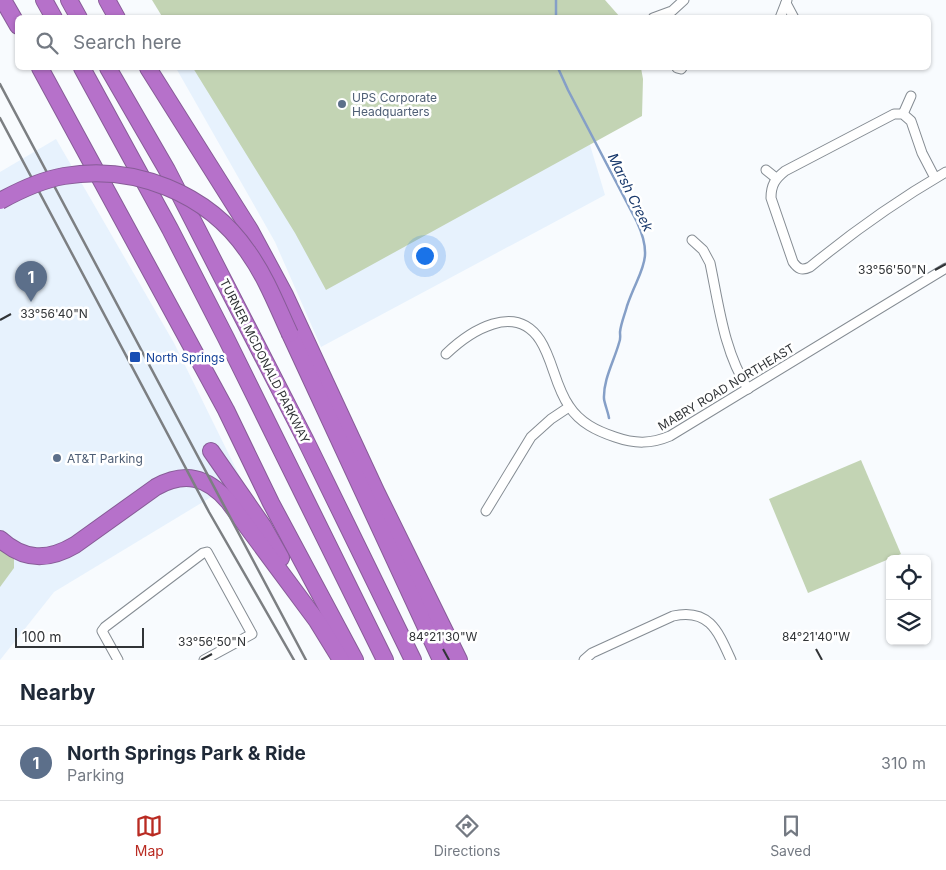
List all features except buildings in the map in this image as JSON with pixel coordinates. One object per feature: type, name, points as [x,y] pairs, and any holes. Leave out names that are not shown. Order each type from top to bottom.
[{"type":"highway","points":[[3,0],[15,21]]},
{"type":"highway","points":[[44,0],[52,15]]},
{"type":"highway","points":[[69,0],[77,15]]},
{"type":"highway","points":[[107,0],[115,15]]},
{"type":"highway","points":[[41,70],[226,410],[354,660]]},
{"type":"highway","name":"TURNER MCDONALD PARKWAY","points":[[83,70],[170,229],[226,338],[386,660]]},
{"type":"highway","name":"TURNER MCDONALD PARKWAY","points":[[109,70],[167,170],[308,446],[413,660]]},
{"type":"highway","points":[[149,70],[250,230],[285,295],[376,492],[459,660]]},
{"type":"highway","points":[[0,201],[46,181],[63,176],[101,173],[128,176],[167,187],[196,202],[224,224],[248,251],[257,266],[441,660]]},
{"type":"highway","points":[[211,451],[263,526],[341,660]]},
{"type":"highway","points":[[0,539],[15,550],[26,555],[38,557],[62,553],[75,546],[165,482],[188,478],[200,480],[211,484],[228,501],[317,621]]},
{"type":"street","points":[[674,14],[684,0]]},
{"type":"street","points":[[781,15],[786,2]]},
{"type":"street","points":[[786,2],[792,15]]},
{"type":"street","points":[[903,114],[911,96]]},
{"type":"street","points":[[935,178],[922,153],[912,121],[903,114],[894,114],[785,171],[776,178],[771,188],[771,198],[793,262],[796,267],[801,269],[810,267],[873,217],[946,172]]},
{"type":"street","points":[[766,170],[776,178]]},
{"type":"street","points":[[692,240],[703,250],[710,263],[730,356],[748,389]]},
{"type":"street","name":"MABRY ROAD NORTHEAST","points":[[446,354],[460,340],[490,325],[505,321],[522,325],[532,331],[540,341],[563,397],[569,407],[582,421],[598,431],[628,442],[649,443],[670,436],[946,268]]},
{"type":"street","points":[[486,511],[531,437],[550,419],[569,407]]},
{"type":"street","points":[[118,660],[102,631],[105,627],[202,553],[207,552],[252,634],[204,660]]},
{"type":"street","points":[[584,660],[592,652],[672,616],[684,614],[704,619],[713,626],[720,634],[731,660]]},
{"type":"shaded area","points":[[177,70],[568,70],[605,195],[321,347],[275,242]]},
{"type":"shaded area","points":[[56,139],[174,343],[241,479],[54,592],[0,660],[0,172]]},
{"type":"green space","points":[[152,0],[605,0],[618,15],[161,15]]},
{"type":"green space","points":[[194,70],[641,70],[643,79],[642,116],[326,290],[295,233]]},
{"type":"green space","points":[[861,460],[901,554],[886,555],[886,560],[808,593],[769,499]]},
{"type":"green space","points":[[0,544],[14,559],[14,568],[0,587]]},
{"type":"waterway","name":"Marsh Creek","points":[[556,0],[556,15]]},
{"type":"waterway","name":"Marsh Creek","points":[[559,70],[637,222],[645,247],[643,265],[627,306],[620,332],[620,342],[605,385],[604,399],[609,418]]},
{"type":"railway","points":[[0,84],[306,660]]},
{"type":"railway","points":[[0,118],[209,512],[294,660]]},
{"type":"place","name":"UPS Corporate Headquarters","points":[[342,104]]},
{"type":"place","name":"North Springs Park & Ride","points":[[31,302]]},
{"type":"place","name":"North Springs","points":[[135,357]]},
{"type":"place","name":"AT&T Parking","points":[[57,458]]}]
